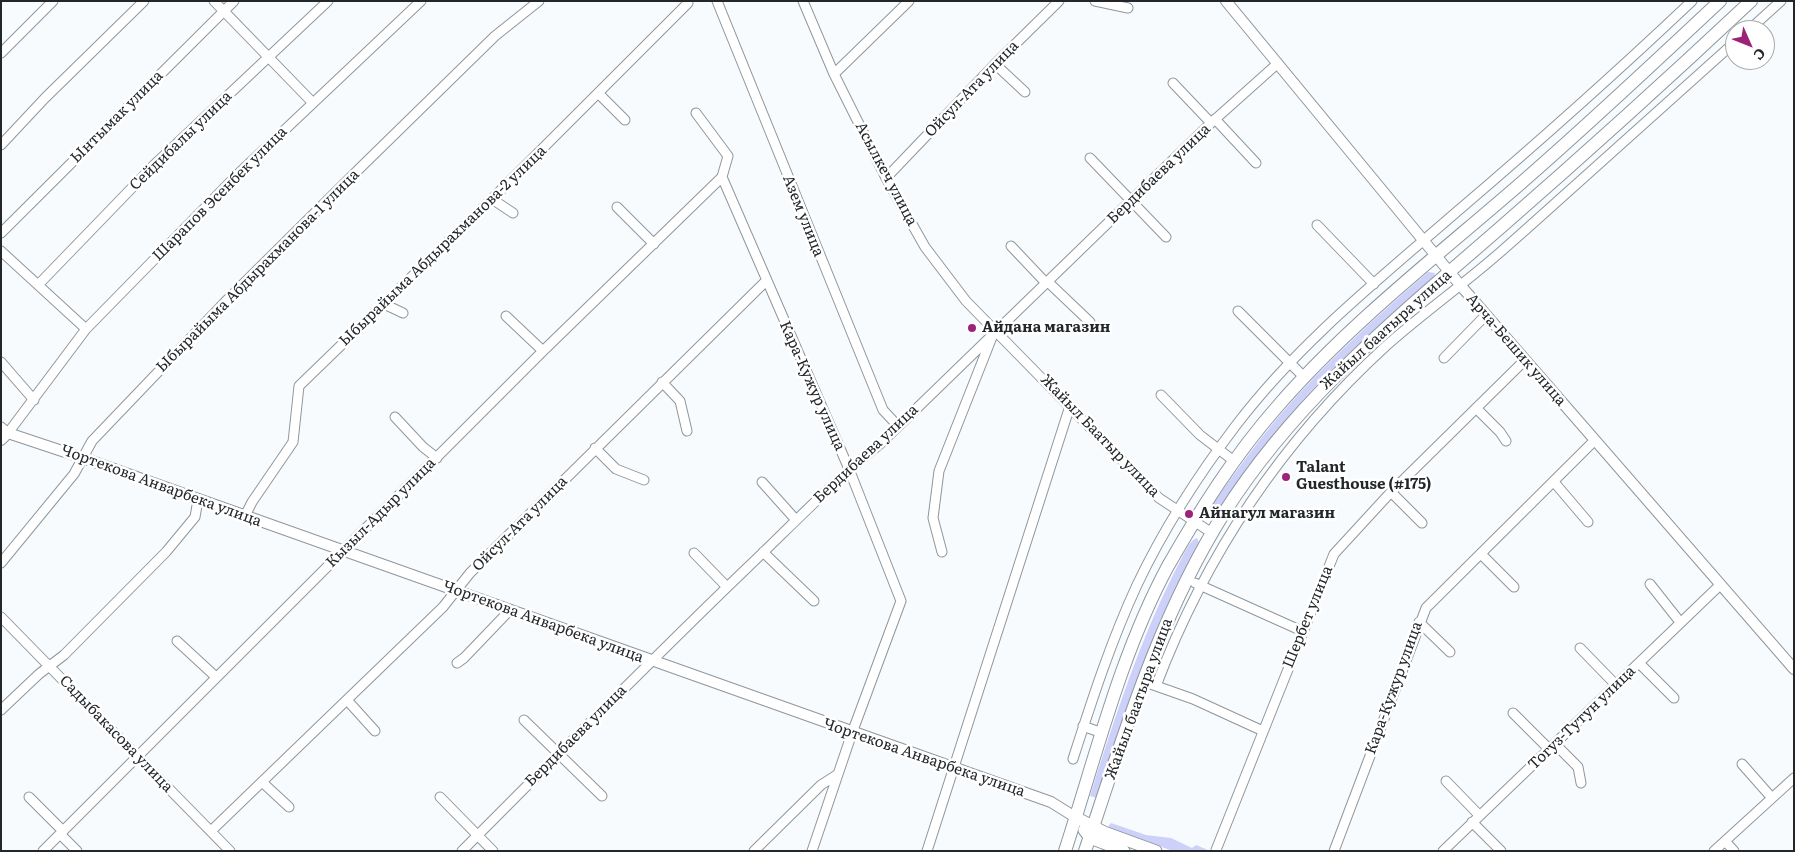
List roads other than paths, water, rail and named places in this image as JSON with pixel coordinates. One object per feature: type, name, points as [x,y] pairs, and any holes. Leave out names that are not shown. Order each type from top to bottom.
[{"type":"main road","name":"Жайыл баатыра улица","points":[[1065,851],[1102,733],[1144,617],[1167,569],[1194,522],[1234,460],[1304,377],[1356,326],[1609,105],[1720,1]]},
{"type":"main road","name":"Жайыл баатыра улица","points":[[1085,851],[1142,681],[1162,630],[1212,533],[1267,453],[1319,392],[1369,342],[1623,121],[1751,1]]},
{"type":"main road","points":[[1075,817],[1091,833],[1124,851]]},
{"type":"main road","points":[[1091,833],[1156,851]]},
{"type":"street","points":[[1,53],[53,1]]},
{"type":"street","points":[[1,145],[45,98],[144,1]]},
{"type":"street","points":[[214,1],[313,103]]},
{"type":"street","name":"Ынтымак улица","points":[[1,233],[234,1]]},
{"type":"street","name":"Сейдибалы улица","points":[[38,285],[154,165],[328,1]]},
{"type":"street","name":"Шарапов Эсенбек улица","points":[[3,433],[34,400],[86,329],[237,175],[421,1]]},
{"type":"street","name":"Ыбырайыма Абдырахманова-1 улица","points":[[1,563],[74,474],[92,441],[225,302],[495,36],[539,1]]},
{"type":"street","name":"Азем улица","points":[[717,1],[883,410],[898,426]]},
{"type":"street","name":"Асылкеч улица","points":[[803,1],[834,74],[886,178],[926,247],[966,301],[996,330]]},
{"type":"street","points":[[834,74],[909,1]]},
{"type":"street","name":"Ойсул-Ата улица","points":[[886,178],[995,64],[1059,1]]},
{"type":"street","points":[[1095,1],[1128,8]]},
{"type":"street","name":"Арча-Бешик улица","points":[[1226,1],[1461,286],[1794,669]]},
{"type":"street","points":[[1073,759],[1083,726],[1129,604],[1148,563],[1178,511],[1239,422],[1289,364],[1374,284],[1580,106],[1692,1]]},
{"type":"street","points":[[1760,20],[1781,1]]},
{"type":"street","name":"Ыбырайыма Абдырахманова-2 улица","points":[[245,516],[252,502],[293,442],[299,386],[599,94],[688,3]]},
{"type":"street","points":[[1156,686],[1175,637],[1200,585],[1247,506],[1278,462],[1320,412],[1386,347],[1461,286],[1725,51]]},
{"type":"street","points":[[995,64],[1025,92]]},
{"type":"street","name":"Бердибаева улица","points":[[462,851],[651,661],[796,520],[849,469],[880,444],[1213,121],[1277,64]]},
{"type":"street","points":[[1173,83],[1256,163]]},
{"type":"street","points":[[599,94],[626,120]]},
{"type":"street","points":[[696,113],[728,156],[722,177]]},
{"type":"street","points":[[1090,158],[1166,237]]},
{"type":"street","name":"Кызыл-Адыр улица","points":[[43,851],[543,351],[722,177]]},
{"type":"street","name":"Кара-Кужур улица","points":[[722,177],[849,469],[901,601],[852,732],[812,851]]},
{"type":"street","points":[[492,199],[513,213]]},
{"type":"street","points":[[617,207],[654,244]]},
{"type":"street","points":[[1317,225],[1374,284]]},
{"type":"street","points":[[1011,246],[1090,322]]},
{"type":"street","points":[[1,250],[86,329]]},
{"type":"street","name":"Ойсул-Ата улица","points":[[211,832],[443,607],[470,573],[766,280]]},
{"type":"street","points":[[384,304],[403,313]]},
{"type":"street","points":[[1238,310],[1289,364],[1304,377]]},
{"type":"street","points":[[1444,358],[1486,315]]},
{"type":"street","points":[[506,316],[543,351]]},
{"type":"street","points":[[942,552],[933,518],[939,471],[983,356],[996,330]]},
{"type":"street","name":"Жайыл Баатыр улица","points":[[996,330],[1160,498],[1212,533]]},
{"type":"street","name":"Шербет улица","points":[[1216,850],[1334,554],[1391,492],[1525,360]]},
{"type":"street","points":[[1,362],[34,400]]},
{"type":"street","points":[[662,382],[680,401],[687,431]]},
{"type":"street","points":[[1161,395],[1200,435],[1234,460]]},
{"type":"street","points":[[927,851],[1070,406]]},
{"type":"street","points":[[1476,408],[1506,441]]},
{"type":"street","points":[[395,417],[423,447],[437,458]]},
{"type":"street","name":"Чортекова Анварбека улица","points":[[3,433],[83,458],[1051,802],[1075,817]]},
{"type":"street","name":"Кара-Кужур улица","points":[[1334,851],[1419,622],[1426,608],[1456,576],[1482,555],[1594,440]]},
{"type":"street","points":[[595,448],[616,469],[644,480]]},
{"type":"street","points":[[762,482],[796,520]]},
{"type":"street","points":[[1554,482],[1588,522]]},
{"type":"street","points":[[1391,492],[1422,523]]},
{"type":"street","points":[[1,710],[64,654],[166,552],[195,517],[198,500]]},
{"type":"street","points":[[763,552],[814,601]]},
{"type":"street","points":[[694,553],[728,587]]},
{"type":"street","points":[[1482,555],[1514,587]]},
{"type":"street","points":[[1187,579],[1302,631]]},
{"type":"street","points":[[1650,584],[1680,622]]},
{"type":"street","name":"Тогуз-Тутун улица","points":[[1443,851],[1720,585]]},
{"type":"street","points":[[457,663],[510,610]]},
{"type":"street","name":"Садыбакасова улица","points":[[1,617],[230,851]]},
{"type":"street","points":[[1419,622],[1450,652]]},
{"type":"street","points":[[177,640],[216,677]]},
{"type":"street","points":[[1580,648],[1616,684]]},
{"type":"street","points":[[1639,663],[1674,698]]},
{"type":"street","points":[[1142,681],[1262,731]]},
{"type":"street","points":[[347,700],[375,731]]},
{"type":"street","points":[[1513,713],[1578,767],[1581,783]]},
{"type":"street","points":[[524,720],[602,796]]},
{"type":"street","points":[[1083,726],[1102,733]]},
{"type":"street","points":[[1742,764],[1772,798]]},
{"type":"street","points":[[754,851],[821,785],[838,774]]},
{"type":"street","points":[[1714,851],[1794,778]]},
{"type":"street","points":[[1446,781],[1479,815]]},
{"type":"street","points":[[262,782],[288,807]]},
{"type":"street","points":[[1787,784],[1794,791]]},
{"type":"street","points":[[440,796],[493,851]]},
{"type":"street","points":[[29,797],[76,851]]},
{"type":"street","points":[[1472,822],[1501,851]]},
{"type":"street","points":[[1724,841],[1734,851]]},
{"type":"place","name":"Айдана магазин","points":[[972,328]]},
{"type":"place","name":"Talant Guesthouse (#175)","points":[[1286,477]]},
{"type":"place","name":"Айнагул магазин","points":[[1189,514]]}]
